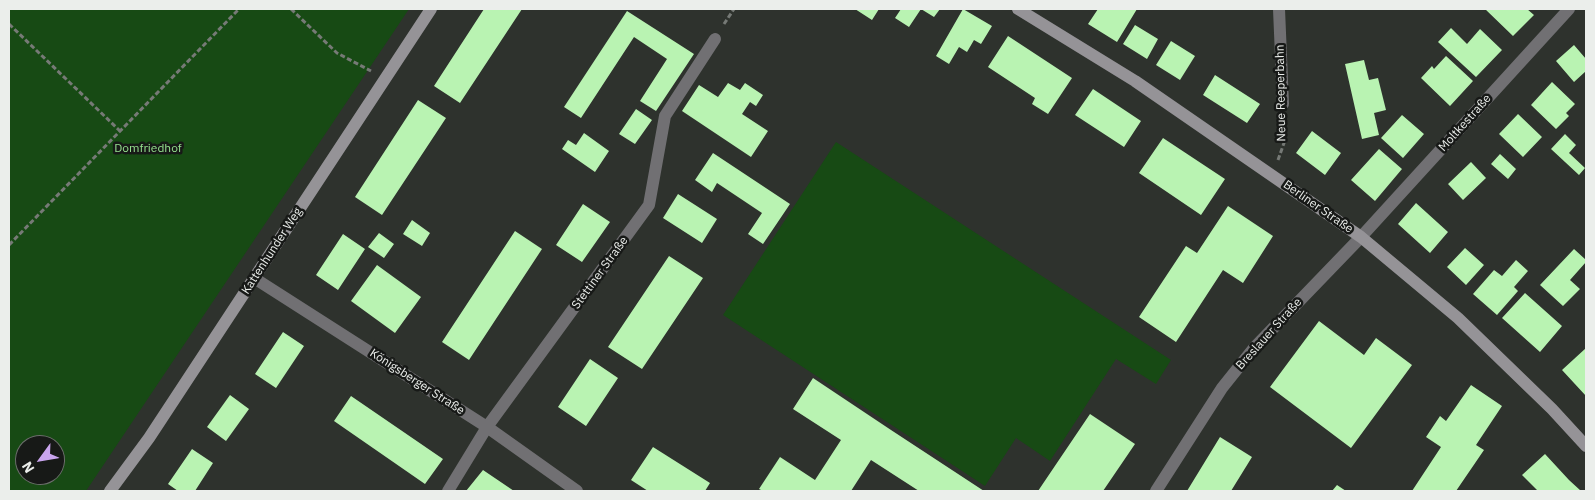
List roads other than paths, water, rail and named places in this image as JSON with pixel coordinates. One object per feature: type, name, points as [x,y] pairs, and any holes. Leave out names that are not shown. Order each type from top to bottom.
[{"type":"street","name":"Kattenhunder Weg","points":[[110,491],[149,438],[431,9]]},
{"type":"street","name":"Berliner Straße","points":[[1018,9],[1135,81],[1361,236],[1458,318],[1552,409],[1586,446]]},
{"type":"street","name":"Neue Reeperbahn","points":[[1279,9],[1283,104]]},
{"type":"street","name":"Moltkestraße","points":[[1361,236],[1569,9]]},
{"type":"street","name":"Stettiner Straße","points":[[448,491],[487,427],[649,205],[665,116],[714,40]]},
{"type":"street","name":"Breslauer Straße","points":[[1156,491],[1222,388],[1254,348],[1361,236]]},
{"type":"street","name":"Königsberger Straße","points":[[254,278],[487,427],[577,491]]},
{"type":"park label","name":"Domfriedhof","points":[[148,149]]}]
